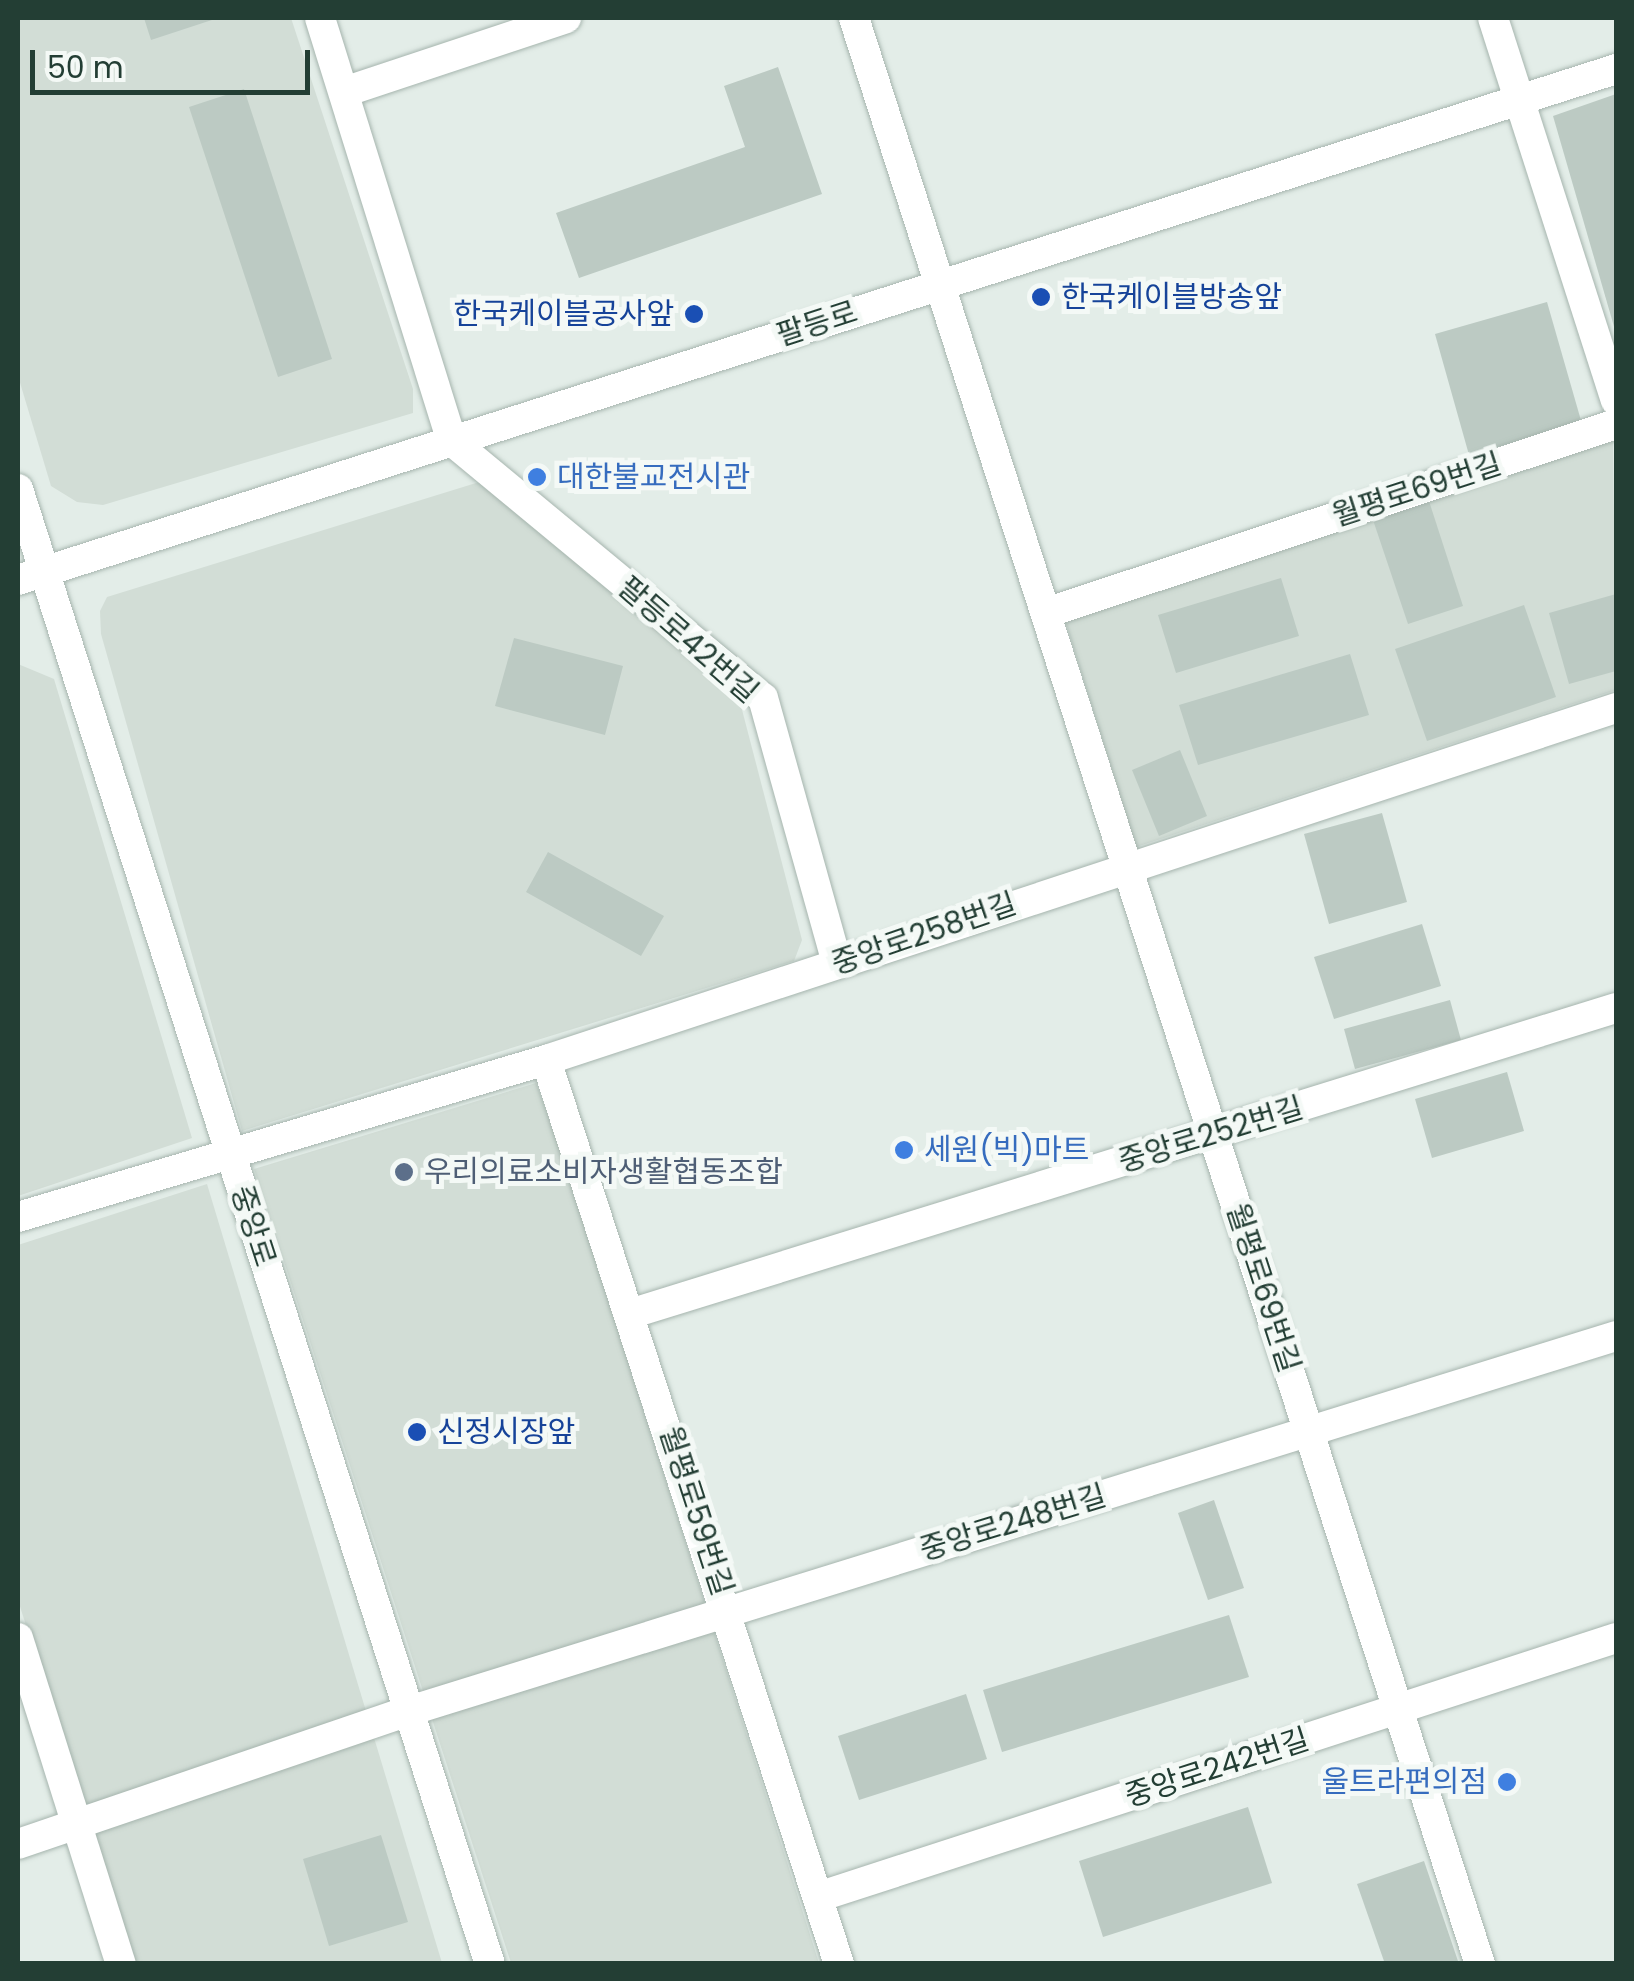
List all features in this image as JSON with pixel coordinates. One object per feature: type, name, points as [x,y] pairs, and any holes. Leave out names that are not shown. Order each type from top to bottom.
[{"type":"street","points":[[320,18],[452,441]]},
{"type":"street","points":[[344,92],[566,18]]},
{"type":"street","name":"월평로69번길","points":[[854,18],[1480,1964]]},
{"type":"street","points":[[1493,18],[1616,401]]},
{"type":"street","name":"팔등로","points":[[30,576],[1616,70]]},
{"type":"street","name":"월평로69번길","points":[[1046,613],[1616,424]]},
{"type":"street","name":"팔등로42번길","points":[[452,441],[762,698],[837,963]]},
{"type":"street","name":"중앙로","points":[[18,488],[30,576],[228,1151],[490,1964]]},
{"type":"street","name":"중앙로258번길","points":[[18,1217],[228,1151],[546,1060],[1126,864],[1616,708]]},
{"type":"street","name":"중앙로252번길","points":[[633,1313],[1616,1008]]},
{"type":"street","name":"월평로59번길","points":[[546,1060],[633,1313],[839,1964]]},
{"type":"street","name":"중앙로248번길","points":[[18,1844],[409,1710],[1616,1336]]},
{"type":"street","points":[[18,1638],[122,1964]]},
{"type":"street","name":"중앙로242번길","points":[[818,1898],[1616,1638]]},
{"type":"shaded area","points":[[18,18],[291,18],[413,389],[413,413],[103,505],[77,502],[51,486],[18,376]]},
{"type":"shaded area","points":[[1613,439],[1616,690],[1136,847],[1065,620]]},
{"type":"shaded area","points":[[489,479],[740,702],[802,940],[794,961],[242,1131],[101,634],[100,611],[107,597]]},
{"type":"shaded area","points":[[18,664],[54,679],[192,1138],[18,1196]]},
{"type":"shaded area","points":[[536,1083],[562,1153],[819,1963],[511,1963],[254,1169]]},
{"type":"shaded area","points":[[207,1184],[442,1963],[132,1963],[18,1600],[18,1245]]},
{"type":"building","points":[[144,18],[218,18],[151,40]]},
{"type":"building","points":[[778,67],[822,194],[579,278],[556,213],[745,147],[724,86]]},
{"type":"building","points":[[244,89],[332,359],[278,377],[189,107]]},
{"type":"building","points":[[1616,94],[1616,330],[1615,330],[1553,116]]},
{"type":"building","points":[[1547,302],[1582,424],[1469,455],[1435,334]]},
{"type":"building","points":[[1428,498],[1463,606],[1408,624],[1372,517]]},
{"type":"building","points":[[1281,578],[1299,636],[1176,673],[1158,615]]},
{"type":"building","points":[[1616,594],[1616,671],[1569,684],[1549,613]]},
{"type":"building","points":[[1524,605],[1556,697],[1427,741],[1395,649]]},
{"type":"building","points":[[514,638],[623,666],[605,735],[495,706]]},
{"type":"building","points":[[1350,654],[1369,715],[1198,765],[1179,705]]},
{"type":"building","points":[[1180,750],[1207,816],[1159,836],[1132,770]]},
{"type":"building","points":[[1382,813],[1407,902],[1329,924],[1304,834]]},
{"type":"building","points":[[548,852],[664,916],[641,956],[526,892]]},
{"type":"building","points":[[1422,924],[1441,986],[1334,1019],[1314,957]]},
{"type":"building","points":[[1450,1000],[1461,1040],[1355,1069],[1344,1029]]},
{"type":"building","points":[[1507,1072],[1524,1131],[1432,1158],[1415,1099]]},
{"type":"building","points":[[1214,1500],[1244,1588],[1208,1600],[1178,1513]]},
{"type":"building","points":[[1229,1615],[1249,1677],[1002,1752],[983,1690]]},
{"type":"building","points":[[966,1694],[987,1759],[859,1800],[838,1736]]},
{"type":"building","points":[[1248,1807],[1272,1883],[1103,1937],[1079,1861]]},
{"type":"building","points":[[381,1835],[408,1922],[329,1946],[303,1859]]},
{"type":"building","points":[[1424,1861],[1459,1964],[1385,1964],[1357,1884]]},
{"type":"place","name":"한국케이블방송앞","points":[[1041,297]]},
{"type":"place","name":"한국케이블공사앞","points":[[694,314]]},
{"type":"place","name":"대한불교전시관","points":[[537,477]]},
{"type":"place","name":"세원(빅)마트","points":[[904,1150]]},
{"type":"place","name":"우리의료소비자생활협동조합","points":[[404,1172]]},
{"type":"place","name":"신정시장앞","points":[[417,1432]]},
{"type":"place","name":"울트라편의점","points":[[1507,1782]]}]
